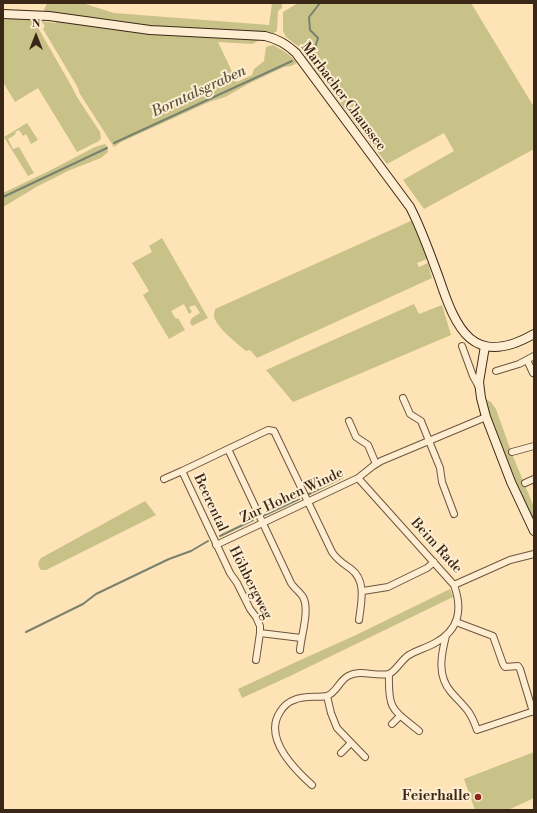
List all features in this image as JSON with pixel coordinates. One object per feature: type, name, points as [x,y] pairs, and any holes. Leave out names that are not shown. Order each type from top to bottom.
[{"type":"street","name":"Marbacher Chaussee","points":[[3,14],[49,16],[150,30],[265,36],[278,39],[287,44],[296,52],[410,207],[420,225],[455,321],[472,341],[485,346]]},
{"type":"street","points":[[534,334],[511,345],[494,347],[485,346],[479,387],[486,417],[511,482],[534,531]]},
{"type":"street","points":[[462,346],[473,376],[479,387]]},
{"type":"street","points":[[496,371],[534,356]]},
{"type":"street","points":[[527,360],[532,373]]},
{"type":"street","points":[[403,398],[410,414],[422,421],[440,468],[442,482],[454,514]]},
{"type":"street","name":"Zur Hohen Winde","points":[[216,545],[358,478],[376,464],[486,417]]},
{"type":"street","points":[[348,421],[356,438],[368,445],[376,464]]},
{"type":"street","name":"Beerental","points":[[164,480],[268,430],[274,431],[307,502]]},
{"type":"street","points":[[512,452],[534,446]]},
{"type":"street","points":[[228,449],[291,583],[305,601],[306,612],[300,650]]},
{"type":"street","name":"Beerental","points":[[182,471],[216,545]]},
{"type":"street","name":"Beim Rade","points":[[358,478],[454,585],[510,560],[534,554]]},
{"type":"street","points":[[525,483],[534,479]]},
{"type":"street","points":[[307,502],[332,552],[338,560],[353,570],[358,579],[363,591],[359,620]]},
{"type":"street","name":"Höhbergweg","points":[[216,545],[230,573],[258,621],[260,633],[256,660]]},
{"type":"street","points":[[363,591],[388,587],[427,568],[434,562]]},
{"type":"street","points":[[312,785],[301,775],[277,741],[275,725],[281,710],[293,700],[301,697],[327,696],[332,693],[345,678],[352,674],[389,674],[393,672],[410,654],[436,643],[446,636],[456,622],[458,615],[459,605],[454,585]]},
{"type":"street","points":[[446,636],[441,658],[443,675],[448,688],[471,714],[477,730],[533,712],[518,666],[505,667],[492,636],[456,622]]},
{"type":"street","name":"Höhbergweg","points":[[260,633],[301,638]]},
{"type":"street","points":[[389,674],[389,697],[394,710],[419,731]]},
{"type":"street","points":[[327,696],[334,723],[339,731],[365,757]]},
{"type":"street","points":[[392,724],[400,716]]},
{"type":"street","points":[[341,753],[351,743]]},
{"type":"shaded area","points":[[47,3],[82,3],[114,13],[269,25],[272,3],[282,3],[282,8],[278,11],[277,31],[274,33],[150,26],[43,12]]},
{"type":"shaded area","points":[[298,3],[471,3],[534,107],[534,149],[424,209],[403,180],[454,151],[444,133],[387,164],[327,84],[313,68],[299,47],[286,37],[283,31],[283,12]]},
{"type":"shaded area","points":[[3,18],[33,19],[77,97],[100,132],[101,138],[99,141],[77,152],[38,88],[15,102],[3,82]]},
{"type":"shaded area","points":[[41,21],[55,23],[57,21],[152,34],[260,40],[252,44],[218,42],[237,82],[252,75],[254,69],[264,61],[266,47],[273,45],[289,55],[297,63],[284,67],[225,97],[209,102],[121,142],[114,147],[80,94],[77,86],[43,29],[45,26]]},
{"type":"shaded area","points":[[27,123],[38,140],[31,144],[26,134],[23,136],[19,130],[8,139],[13,149],[19,147],[34,173],[28,176],[4,137]]},
{"type":"shaded area","points":[[105,144],[108,152],[101,158],[70,170],[38,186],[3,207],[3,193],[95,147]]},
{"type":"shaded area","points":[[413,220],[427,259],[417,263],[419,267],[428,263],[432,278],[257,358],[250,350],[246,351],[232,339],[215,319],[215,309]]},
{"type":"shaded area","points":[[162,238],[208,318],[192,326],[190,322],[192,318],[200,313],[195,305],[189,307],[192,312],[189,314],[184,304],[171,311],[176,319],[178,318],[185,330],[169,339],[143,295],[149,291],[132,263],[152,252],[149,246]]},
{"type":"shaded area","points":[[414,304],[419,314],[442,305],[451,335],[293,402],[266,370]]},
{"type":"shaded area","points":[[485,399],[491,402],[496,409],[512,454],[534,507],[534,523],[500,447]]},
{"type":"shaded area","points":[[145,501],[156,515],[46,570],[40,569],[38,563],[41,558]]},
{"type":"shaded area","points":[[450,589],[453,597],[242,698],[238,689],[356,635]]},
{"type":"shaded area","points":[[534,752],[534,798],[508,810],[475,810],[464,779]]},
{"type":"waterway","name":"Borntalsgraben","points":[[306,56],[315,48],[318,38],[310,30],[309,17],[320,3]]},
{"type":"waterway","name":"Borntalsgraben","points":[[114,143],[292,61]]},
{"type":"waterway","name":"Borntalsgraben","points":[[3,197],[107,148]]},
{"type":"waterway","points":[[309,494],[343,477]]},
{"type":"waterway","points":[[265,515],[299,499]]},
{"type":"waterway","points":[[220,536],[253,520]]},
{"type":"waterway","points":[[26,632],[83,604],[96,594],[169,559],[191,551],[208,541]]},
{"type":"place","name":"Feierhalle","points":[[478,797]]}]
